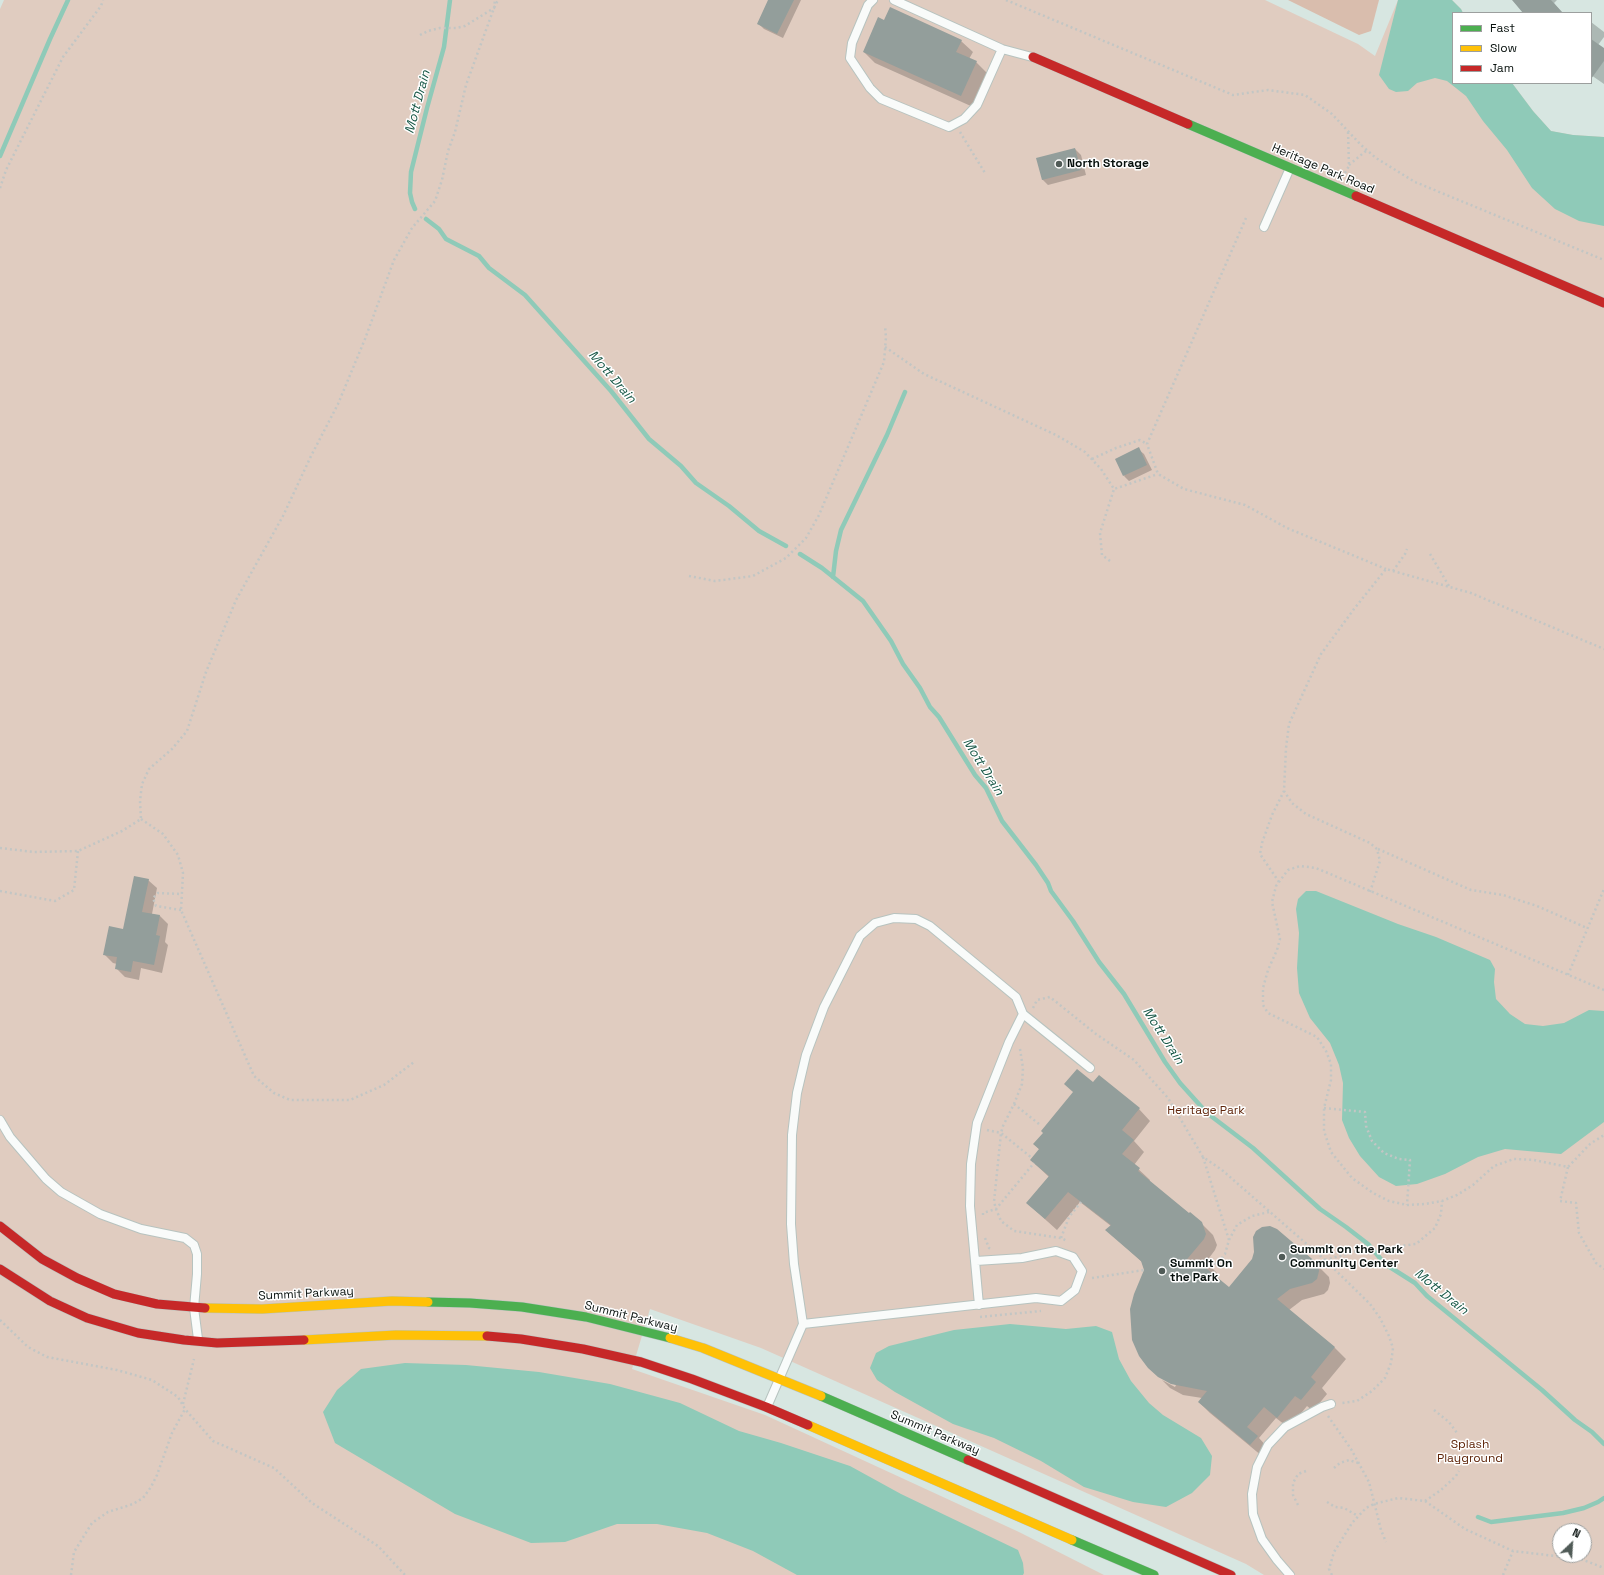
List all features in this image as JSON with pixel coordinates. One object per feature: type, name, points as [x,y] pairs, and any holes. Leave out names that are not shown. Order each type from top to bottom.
[{"type":"street","name":"Heritage Park Road","points":[[1033,57],[1604,302]]},
{"type":"street","name":"Summit Parkway","points":[[0,1226],[42,1259],[77,1278],[114,1294],[157,1304],[194,1308],[262,1309],[418,1301],[470,1303],[522,1307],[586,1317],[646,1331],[703,1348],[779,1378],[1231,1575]]},
{"type":"street","points":[[0,1269],[50,1302],[87,1318],[138,1333],[199,1341],[244,1343],[433,1335],[483,1336],[520,1339],[583,1349],[641,1362],[692,1379],[766,1407],[1154,1575]]},
{"type":"lane","points":[[873,0],[868,5],[852,43],[850,58],[870,88],[881,99],[949,127],[964,119],[977,105],[1002,49]]},
{"type":"lane","points":[[894,0],[1002,49],[1033,57]]},
{"type":"lane","points":[[1264,227],[1290,167]]},
{"type":"lane","points":[[766,1407],[802,1324],[794,1264],[791,1224],[792,1135],[797,1093],[806,1055],[824,1007],[860,936],[875,923],[894,918],[916,919],[930,926],[1016,997],[1023,1014],[1090,1068]]},
{"type":"lane","points":[[980,1305],[970,1206],[971,1164],[977,1123],[1009,1042],[1023,1014]]},
{"type":"lane","points":[[0,1120],[10,1137],[46,1179],[61,1192],[100,1214],[141,1229],[185,1238],[194,1245],[197,1254],[194,1308],[199,1341]]},
{"type":"lane","points":[[802,1324],[1036,1298],[1061,1301],[1075,1290],[1082,1271],[1073,1257],[1056,1251],[1022,1258],[976,1261]]},
{"type":"lane","points":[[1290,1575],[1262,1539],[1253,1514],[1252,1494],[1257,1467],[1268,1445],[1285,1428],[1322,1407],[1331,1404]]},
{"type":"path","points":[[0,188],[6,170],[63,57],[101,6],[103,0]]},
{"type":"path","points":[[494,8],[495,0]]},
{"type":"path","points":[[141,819],[140,801],[144,779],[149,769],[172,749],[187,731],[206,672],[236,600],[283,516],[311,456],[338,404],[365,340],[394,260],[412,228],[435,201],[442,180],[448,151],[455,132],[466,85],[498,0]]},
{"type":"path","points":[[1006,0],[1234,95],[1268,90],[1305,95],[1332,114],[1376,158],[1415,182],[1604,260]]},
{"type":"path","points":[[420,35],[440,28],[456,28],[465,26],[494,8]]},
{"type":"path","points":[[956,123],[962,136],[985,173]]},
{"type":"path","points":[[1338,188],[1348,166],[1348,131]]},
{"type":"path","points":[[1348,166],[1367,150]]},
{"type":"path","points":[[1147,444],[1246,218]]},
{"type":"path","points":[[689,576],[715,581],[753,576],[786,558],[806,538],[819,515],[884,362],[885,326]]},
{"type":"path","points":[[885,347],[924,374],[1056,435],[1085,452],[1101,468],[1114,488]]},
{"type":"path","points":[[1092,459],[1116,448],[1140,440],[1147,444],[1158,474],[1184,489],[1245,505],[1287,528],[1386,569],[1471,593],[1604,649]]},
{"type":"path","points":[[1114,488],[1158,474]]},
{"type":"path","points":[[1110,561],[1102,555],[1100,533],[1114,488]]},
{"type":"path","points":[[1393,571],[1405,554],[1407,548]]},
{"type":"path","points":[[1430,554],[1449,587]]},
{"type":"path","points":[[1279,882],[1260,854],[1262,843],[1272,815],[1284,790],[1289,724],[1321,654],[1386,569]]},
{"type":"path","points":[[1284,790],[1292,803],[1306,814],[1370,843],[1378,849],[1471,890],[1510,897],[1537,906],[1588,928]]},
{"type":"path","points":[[0,848],[34,852],[78,850],[122,831],[141,819]]},
{"type":"path","points":[[141,819],[163,834],[178,855],[183,872],[180,910],[254,1076],[274,1093],[290,1100],[350,1100],[384,1085],[414,1062]]},
{"type":"path","points":[[1370,892],[1380,861],[1378,849]]},
{"type":"path","points":[[0,891],[55,901],[74,890],[78,850]]},
{"type":"path","points":[[1568,1167],[1534,1160],[1514,1159],[1494,1166],[1473,1185],[1457,1195],[1442,1201],[1407,1205],[1389,1201],[1373,1193],[1352,1178],[1331,1152],[1324,1130],[1324,1108],[1332,1080],[1331,1064],[1326,1051],[1316,1037],[1268,1013],[1263,1004],[1263,988],[1280,939],[1272,902],[1276,886],[1288,870],[1300,866],[1316,868],[1604,990]]},
{"type":"path","points":[[1568,975],[1604,889]]},
{"type":"path","points":[[180,910],[156,906],[154,898],[158,893],[181,894]]},
{"type":"path","points":[[1030,1019],[1032,1010],[1037,1000],[1050,997],[1096,1034],[1134,1060],[1168,1098],[1203,1157],[1229,1240]]},
{"type":"path","points":[[1022,1043],[1020,1049],[1022,1084],[1001,1133],[994,1202],[1001,1221],[1014,1231],[1061,1238],[1072,1244]]},
{"type":"path","points":[[1014,1104],[1039,1124]]},
{"type":"path","points":[[1324,1108],[1365,1112],[1366,1126],[1372,1141],[1384,1153],[1399,1159],[1410,1160],[1407,1205]]},
{"type":"path","points":[[1001,1133],[1032,1158]]},
{"type":"path","points":[[1604,1135],[1590,1144],[1568,1167],[1560,1201],[1576,1203],[1579,1233],[1596,1263],[1604,1269]]},
{"type":"path","points":[[1203,1157],[1222,1170],[1325,1260],[1370,1304],[1380,1318],[1389,1336],[1392,1348],[1391,1363],[1385,1378],[1372,1392],[1357,1400],[1331,1404]]},
{"type":"path","points":[[983,1221],[983,1213],[996,1209],[1034,1163]]},
{"type":"path","points":[[1325,1260],[1357,1251],[1416,1244],[1435,1228],[1440,1214],[1442,1201]]},
{"type":"path","points":[[1061,1238],[1069,1217],[1081,1202]]},
{"type":"path","points":[[1207,1265],[1218,1262],[1225,1254],[1229,1240],[1237,1225],[1252,1216],[1269,1212]]},
{"type":"path","points":[[985,1237],[990,1248],[996,1250]]},
{"type":"path","points":[[1049,1240],[1055,1237]]},
{"type":"path","points":[[1092,1278],[1144,1270]]},
{"type":"path","points":[[1090,1283],[1092,1273]]},
{"type":"path","points":[[975,1318],[1046,1311]]},
{"type":"path","points":[[0,1320],[28,1346],[47,1357],[117,1370],[152,1380],[178,1397],[185,1409],[213,1441],[274,1468],[312,1503],[378,1546],[405,1575]]},
{"type":"path","points":[[183,1405],[199,1341]]},
{"type":"path","points":[[1322,1407],[1351,1449],[1369,1482],[1380,1530],[1386,1542]]},
{"type":"path","points":[[71,1575],[74,1552],[92,1523],[108,1512],[133,1504],[143,1498],[151,1487],[157,1475],[172,1433],[185,1409]]},
{"type":"path","points":[[1434,1410],[1449,1422],[1457,1433]]},
{"type":"path","points":[[1334,1468],[1340,1463],[1349,1460],[1359,1463]]},
{"type":"path","points":[[1298,1505],[1292,1495],[1293,1483],[1298,1474],[1306,1471]]},
{"type":"path","points":[[1425,1501],[1456,1476],[1459,1471]]},
{"type":"path","points":[[1332,1575],[1329,1569],[1334,1552],[1358,1516],[1366,1508],[1374,1504],[1398,1498],[1425,1501],[1465,1529],[1513,1551],[1581,1559],[1604,1568]]},
{"type":"path","points":[[1327,1502],[1335,1507],[1344,1508],[1358,1516]]},
{"type":"path","points":[[1503,1575],[1513,1551]]},
{"type":"green space","points":[[4,0],[1265,0],[1358,44],[1375,56],[1398,0],[1452,0],[1462,12],[1452,12],[1452,84],[1513,84],[1533,111],[1551,131],[1573,135],[1604,137],[1604,1575],[1264,1575],[1246,1564],[761,1348],[650,1309],[632,1369],[765,1415],[1019,1532],[1104,1575],[0,1575],[0,9]]},
{"type":"shaded area","points":[[1288,0],[1379,0],[1371,31],[1359,35]]},
{"type":"shaded area","points":[[1398,0],[1452,0],[1462,12],[1452,12],[1452,84],[1513,84],[1533,111],[1551,131],[1573,135],[1604,137],[1604,226],[1579,221],[1555,209],[1532,188],[1507,150],[1483,121],[1466,96],[1447,81],[1435,78],[1417,83],[1408,91],[1396,92],[1389,89],[1379,75]]},
{"type":"shaded area","points":[[1306,891],[1316,891],[1398,924],[1436,937],[1490,960],[1495,969],[1494,982],[1496,999],[1510,1014],[1525,1024],[1543,1026],[1564,1023],[1589,1010],[1604,1011],[1604,1122],[1561,1154],[1505,1149],[1478,1157],[1445,1174],[1417,1184],[1396,1186],[1379,1177],[1360,1156],[1349,1138],[1342,1120],[1343,1083],[1339,1065],[1330,1043],[1310,1018],[1299,993],[1297,968],[1299,933],[1296,909],[1298,899]]},
{"type":"shaded area","points":[[1010,1324],[1066,1329],[1096,1326],[1112,1332],[1119,1359],[1131,1381],[1149,1403],[1163,1415],[1201,1438],[1212,1456],[1210,1475],[1192,1493],[1166,1507],[1133,1502],[1084,1487],[1041,1461],[994,1438],[953,1424],[895,1392],[877,1380],[870,1368],[876,1353],[889,1346],[954,1330]]},
{"type":"shaded area","points":[[405,1363],[466,1365],[539,1372],[610,1384],[680,1403],[739,1431],[850,1466],[901,1494],[1018,1550],[1023,1563],[1024,1573],[1023,1575],[797,1575],[753,1551],[707,1533],[657,1524],[617,1524],[565,1542],[531,1543],[455,1514],[335,1443],[323,1412],[337,1390],[361,1369]]},
{"type":"building","points":[[768,0],[794,0],[777,34],[757,24]]},
{"type":"building","points":[[1512,0],[1551,0],[1562,12],[1522,12]]},
{"type":"building","points":[[890,7],[962,40],[956,52],[977,61],[961,96],[863,52],[878,17],[884,20]]},
{"type":"building","points":[[1592,40],[1604,48],[1604,61],[1592,78]]},
{"type":"building","name":"North Storage","points":[[1075,148],[1081,170],[1042,180],[1036,158]]},
{"type":"building","points":[[1139,447],[1147,465],[1123,476],[1115,459]]},
{"type":"building","points":[[134,876],[149,879],[142,912],[160,915],[156,935],[160,936],[154,965],[133,961],[131,972],[115,969],[117,957],[103,955],[109,926],[123,929]]},
{"type":"building","name":"Summit on the Park Community Center","points":[[1077,1069],[1093,1082],[1099,1075],[1140,1108],[1122,1130],[1134,1140],[1122,1154],[1140,1168],[1138,1171],[1202,1222],[1206,1234],[1204,1239],[1183,1264],[1206,1261],[1207,1269],[1229,1287],[1252,1259],[1254,1252],[1253,1237],[1256,1231],[1262,1227],[1270,1226],[1277,1229],[1318,1264],[1319,1271],[1317,1279],[1312,1283],[1290,1289],[1277,1299],[1335,1347],[1311,1377],[1316,1382],[1301,1400],[1295,1396],[1277,1418],[1264,1407],[1247,1427],[1258,1436],[1250,1445],[1198,1402],[1207,1391],[1171,1384],[1158,1377],[1148,1368],[1139,1356],[1132,1340],[1130,1309],[1134,1294],[1144,1270],[1141,1261],[1105,1230],[1111,1225],[1068,1192],[1045,1219],[1026,1203],[1049,1176],[1030,1160],[1039,1149],[1033,1144],[1043,1133],[1041,1131],[1073,1092],[1064,1084]]},
{"type":"waterway","points":[[0,156],[68,0]]},
{"type":"waterway","name":"Mott Drain","points":[[415,209],[410,193],[411,172],[444,47],[450,0]]},
{"type":"waterway","name":"Mott Drain","points":[[426,219],[439,229],[446,239],[479,256],[489,268],[525,295],[611,391],[649,439],[681,466],[696,483],[729,506],[759,531],[786,546]]},
{"type":"waterway","points":[[833,577],[836,551],[841,530],[887,435],[905,392]]},
{"type":"waterway","name":"Mott Drain","points":[[800,554],[822,568],[863,601],[891,641],[903,664],[920,688],[930,707],[939,717],[975,775],[986,788],[1002,821],[1036,865],[1048,883],[1051,891],[1073,921],[1099,962],[1124,994],[1165,1062],[1180,1083],[1207,1113],[1253,1148],[1320,1209],[1368,1244],[1385,1264],[1415,1283],[1427,1296],[1542,1390],[1604,1444]]},
{"type":"waterway","points":[[1478,1517],[1491,1522],[1563,1513],[1584,1508],[1604,1498]]},
{"type":"traffic: fast","points":[[1188,124],[1356,196]]},
{"type":"traffic: fast","points":[[428,1302],[470,1303],[522,1307],[586,1317],[670,1338]]},
{"type":"traffic: fast","points":[[821,1396],[968,1460]]},
{"type":"traffic: fast","points":[[1072,1540],[1154,1575]]},
{"type":"traffic: slow","points":[[205,1308],[262,1309],[392,1301],[428,1302]]},
{"type":"traffic: slow","points":[[304,1340],[396,1335],[487,1336]]},
{"type":"traffic: slow","points":[[670,1338],[703,1348],[821,1396]]},
{"type":"traffic: slow","points":[[808,1425],[1072,1540]]},
{"type":"traffic: jam","points":[[1033,57],[1188,124]]},
{"type":"traffic: jam","points":[[1356,196],[1604,303]]},
{"type":"traffic: jam","points":[[0,1226],[42,1259],[77,1278],[114,1294],[157,1304],[205,1308]]},
{"type":"traffic: jam","points":[[0,1269],[50,1301],[87,1318],[138,1333],[217,1343],[304,1340]]},
{"type":"traffic: jam","points":[[487,1336],[521,1339],[583,1349],[641,1362],[692,1379],[766,1407],[808,1425]]},
{"type":"traffic: jam","points":[[968,1460],[1231,1575]]},
{"type":"place","name":"North Storage","points":[[1059,164]]},
{"type":"place","name":"Summit on the Park Community Center","points":[[1282,1257]]},
{"type":"place","name":"Summit On the Park","points":[[1162,1271]]},
{"type":"park label","name":"Heritage Park","points":[[1206,1111]]},
{"type":"park label","name":"Splash Playground","points":[[1470,1452]]}]
